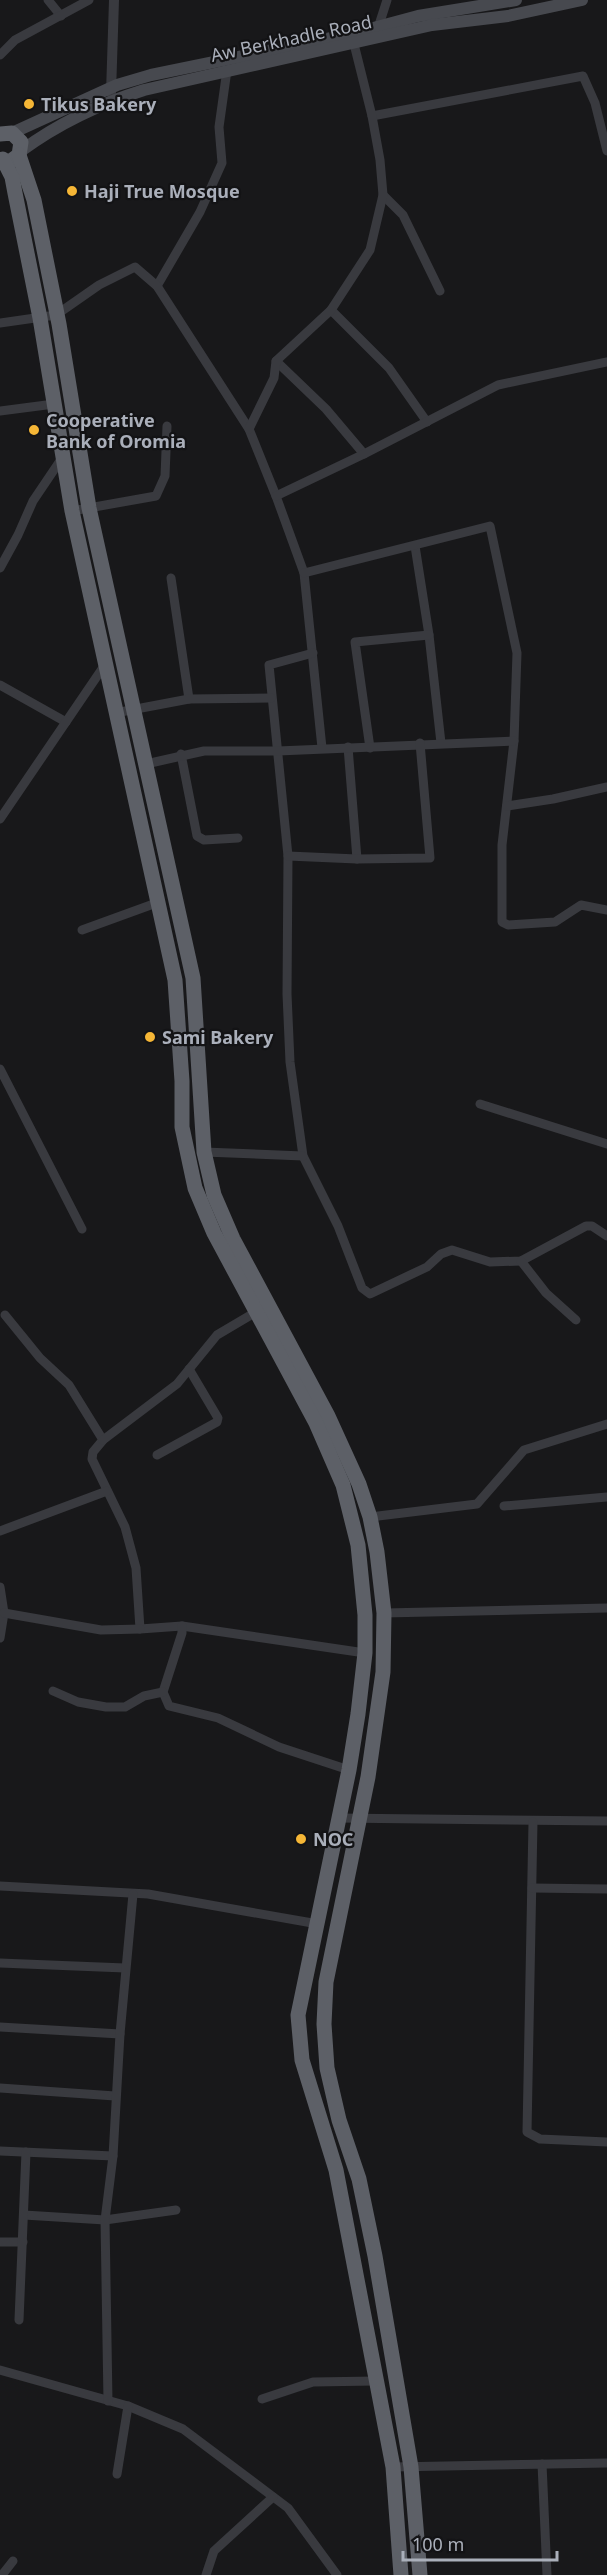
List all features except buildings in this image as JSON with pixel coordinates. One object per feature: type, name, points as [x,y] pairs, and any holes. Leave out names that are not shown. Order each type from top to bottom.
[{"type":"highway","points":[[4,132],[19,138],[20,153],[34,200],[89,508],[132,711],[146,764],[193,978],[204,1152],[214,1195],[233,1239],[322,1419],[352,1514],[363,1579],[365,1653],[349,1770],[337,1818],[318,1924],[298,2015],[302,2060],[336,2170],[393,2467],[401,2575]]},
{"type":"highway","points":[[2,158],[12,160],[20,153]]},
{"type":"highway","points":[[2,158],[12,177],[40,318],[72,511],[104,666],[175,980],[182,1081],[182,1127],[195,1188],[214,1233],[256,1312],[359,1484],[370,1517],[384,1613],[383,1672],[368,1777],[326,1982],[324,2024],[327,2068],[339,2120],[359,2179],[375,2256],[411,2467],[420,2575]]},
{"type":"main road","name":"Aw Berkhadle Road","points":[[379,32],[449,6],[516,0]]},
{"type":"main road","name":"Aw Berkhadle Road","points":[[20,153],[51,129],[110,101],[144,90],[379,32],[508,16],[582,0]]},
{"type":"main road","name":"Aw Berkhadle Road","points":[[4,132],[111,87],[189,66],[352,38]]},
{"type":"street","points":[[48,0],[61,16]]},
{"type":"street","points":[[0,55],[15,40],[89,0]]},
{"type":"street","points":[[110,101],[114,0]]},
{"type":"street","points":[[379,32],[387,0]]},
{"type":"street","points":[[249,429],[274,378],[276,361],[331,310],[370,250],[383,195],[372,116],[352,38]]},
{"type":"street","points":[[157,286],[200,212],[222,163],[219,127],[227,70]]},
{"type":"street","points":[[372,116],[583,76],[595,103],[607,151]]},
{"type":"street","points":[[383,195],[403,215],[440,291]]},
{"type":"street","points":[[0,323],[56,315],[99,285],[135,267],[157,286],[249,429],[304,573],[322,748]]},
{"type":"street","points":[[331,310],[389,368],[427,422]]},
{"type":"street","points":[[276,361],[326,409],[364,454]]},
{"type":"street","points":[[276,496],[498,385],[607,362]]},
{"type":"street","points":[[0,411],[54,404]]},
{"type":"street","points":[[72,511],[156,496],[165,476],[166,426]]},
{"type":"street","points":[[0,568],[33,501],[63,456]]},
{"type":"street","points":[[304,573],[490,526],[517,653],[514,741],[502,845],[502,921],[508,925],[555,922],[581,904],[607,910]]},
{"type":"street","points":[[415,546],[429,635],[441,743]]},
{"type":"street","points":[[171,578],[189,699]]},
{"type":"street","points":[[370,747],[355,642],[429,635]]},
{"type":"street","points":[[313,653],[269,665],[288,856],[287,994],[290,1051],[303,1156],[338,1226],[362,1288],[370,1294],[427,1267],[441,1254],[453,1250],[490,1262],[521,1261],[586,1226],[592,1226],[607,1236]]},
{"type":"street","points":[[2,813],[104,666]]},
{"type":"street","points":[[0,685],[66,722]]},
{"type":"street","points":[[115,713],[189,699],[271,698]]},
{"type":"street","points":[[146,764],[181,754],[204,751],[278,751],[514,741]]},
{"type":"street","points":[[288,856],[357,859],[430,858],[420,744]]},
{"type":"street","points":[[348,747],[357,859]]},
{"type":"street","points":[[181,754],[197,836],[204,840],[237,838]]},
{"type":"street","points":[[507,806],[607,787]]},
{"type":"street","points":[[82,930],[159,902]]},
{"type":"street","points":[[0,1069],[82,1229]]},
{"type":"street","points":[[480,1104],[607,1144]]},
{"type":"street","points":[[204,1152],[303,1156]]},
{"type":"street","points":[[521,1261],[546,1293],[576,1320]]},
{"type":"street","points":[[140,1629],[136,1568],[125,1527],[92,1459],[93,1452],[103,1440],[161,1398],[217,1335],[256,1312]]},
{"type":"street","points":[[2,1315],[40,1358],[69,1385],[103,1440]]},
{"type":"street","points":[[158,1455],[217,1422],[218,1418],[189,1369]]},
{"type":"street","points":[[370,1517],[477,1504],[524,1450],[607,1424]]},
{"type":"street","points":[[0,1531],[107,1491]]},
{"type":"street","points":[[504,1506],[607,1497]]},
{"type":"street","points":[[0,1587],[4,1613],[0,1638]]},
{"type":"street","points":[[384,1613],[607,1608]]},
{"type":"street","points":[[4,1613],[101,1630],[182,1626],[365,1653]]},
{"type":"street","points":[[182,1626],[182,1633],[163,1692],[169,1706],[218,1718],[279,1747],[349,1770]]},
{"type":"street","points":[[53,1691],[78,1702],[106,1707],[125,1707],[144,1696],[163,1692]]},
{"type":"street","points":[[337,1818],[533,1822],[607,1821]]},
{"type":"street","points":[[533,1822],[527,2132],[540,2139],[607,2142]]},
{"type":"street","points":[[0,1886],[174,1898],[318,1924]]},
{"type":"street","points":[[532,1887],[607,1889]]},
{"type":"street","points":[[108,2402],[105,2220],[113,2156],[115,2096],[133,1894]]},
{"type":"street","points":[[0,1963],[125,1968]]},
{"type":"street","points":[[0,2027],[120,2034]]},
{"type":"street","points":[[0,2088],[115,2096]]},
{"type":"street","points":[[0,2151],[113,2156]]},
{"type":"street","points":[[19,2320],[26,2152]]},
{"type":"street","points":[[24,2215],[105,2220],[176,2210]]},
{"type":"street","points":[[0,2242],[23,2242]]},
{"type":"street","points":[[353,2258],[375,2256]]},
{"type":"street","points":[[0,2370],[128,2406],[183,2429],[288,2508],[337,2575]]},
{"type":"street","points":[[262,2399],[313,2382],[375,2381]]},
{"type":"street","points":[[117,2474],[128,2406]]},
{"type":"street","points":[[542,2464],[546,2575]]},
{"type":"street","points":[[393,2467],[607,2465]]},
{"type":"street","points":[[206,2575],[214,2551],[273,2497]]},
{"type":"street","points":[[2,2575],[13,2561]]},
{"type":"place","name":"Tikus Bakery","points":[[29,104]]},
{"type":"place","name":"Haji True Mosque","points":[[72,191]]},
{"type":"place","name":"Cooperative Bank of Oromia","points":[[34,430]]},
{"type":"place","name":"Sami Bakery","points":[[150,1037]]},
{"type":"place","name":"NOC","points":[[301,1839]]}]
